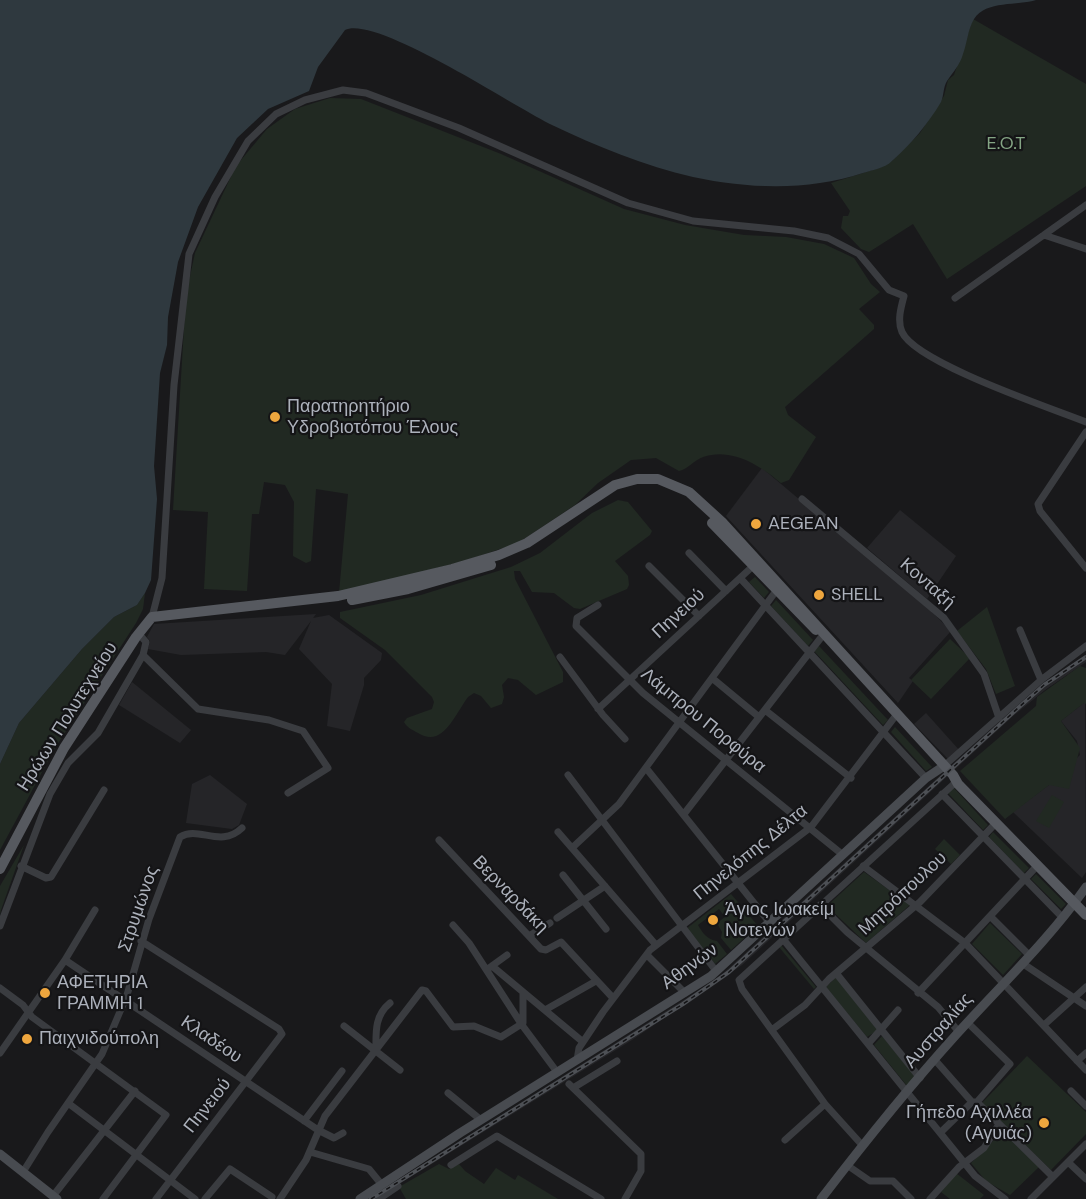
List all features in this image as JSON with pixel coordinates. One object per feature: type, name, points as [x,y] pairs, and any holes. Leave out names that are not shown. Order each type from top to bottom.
[{"type":"main road","points":[[152,618],[372,590],[484,560],[534,539],[611,487],[631,480],[652,479],[679,486],[701,502],[801,606],[823,635],[1036,867],[1079,903]]},
{"type":"main road","points":[[244,608],[314,606],[368,598],[482,568],[528,550],[614,493],[642,485],[666,489],[687,499],[807,624],[823,635]]},
{"type":"main road","name":"Ηρώων Πολυτεχνείου","points":[[0,869],[54,766],[139,634],[152,618]]},
{"type":"main road","points":[[954,778],[962,781],[1079,903],[1086,915]]},
{"type":"street","points":[[152,618],[164,566],[174,385],[189,254],[218,191],[248,141],[268,120],[293,105],[342,90],[381,98],[490,142],[628,203],[693,221],[802,232],[833,239],[863,258],[889,290],[904,296],[900,326],[904,335],[913,344],[957,370],[1086,422]]},
{"type":"street","points":[[955,298],[1086,205]]},
{"type":"street","points":[[1044,235],[1086,249]]},
{"type":"street","points":[[1086,432],[1038,504],[1040,511],[1086,568]]},
{"type":"street","name":"Κονταξή","points":[[802,499],[944,618],[984,674],[999,718]]},
{"type":"street","points":[[689,553],[726,591]]},
{"type":"street","points":[[649,566],[699,616]]},
{"type":"street","name":"Πηνειού","points":[[598,709],[753,566]]},
{"type":"street","points":[[740,578],[926,778]]},
{"type":"street","points":[[572,848],[616,807],[776,591]]},
{"type":"street","name":"Λάμπρου Πορφύρα","points":[[598,605],[577,618],[575,624],[629,680],[843,855]]},
{"type":"street","points":[[1020,630],[1041,680]]},
{"type":"street","points":[[0,926],[44,807],[62,772],[98,733],[143,655],[146,642],[139,634]]},
{"type":"street","points":[[684,814],[823,635]]},
{"type":"street","name":"Αθηνών","points":[[360,1199],[717,971],[926,778],[944,766],[1041,680],[1086,646]]},
{"type":"street","points":[[143,655],[198,709],[269,720],[305,733],[328,768],[288,793]]},
{"type":"street","points":[[560,657],[598,709],[625,739]]},
{"type":"street","points":[[712,678],[759,717]]},
{"type":"street","points":[[765,710],[851,778]]},
{"type":"street","name":"Πηνελόπης Δέλτα","points":[[577,1060],[583,1042],[613,998],[656,945],[810,829],[851,778],[897,714]]},
{"type":"street","points":[[646,768],[737,885],[770,923]]},
{"type":"street","points":[[568,775],[717,971]]},
{"type":"street","points":[[862,1145],[825,1104],[738,982],[820,905],[845,886],[862,866],[942,794],[954,778]]},
{"type":"street","points":[[21,866],[46,878],[51,878],[104,790]]},
{"type":"street","points":[[942,794],[1063,918]]},
{"type":"street","name":"Μητρόπουλου","points":[[773,1029],[805,1005],[836,973],[917,905],[995,824]]},
{"type":"street","name":"Στρυμώνος","points":[[23,1172],[97,1063],[125,1001],[141,941],[180,837],[188,833],[234,836],[242,828]]},
{"type":"street","points":[[558,832],[656,945]]},
{"type":"street","name":"Βερναρδάκη","points":[[439,840],[544,950],[561,942],[613,998]]},
{"type":"street","points":[[862,866],[965,943],[1086,1070]]},
{"type":"street","points":[[918,993],[1036,867]]},
{"type":"street","points":[[563,875],[606,929]]},
{"type":"street","points":[[557,918],[605,886]]},
{"type":"street","name":"Αυστραλίας","points":[[821,1199],[862,1145],[959,1032],[1079,903],[1086,887]]},
{"type":"street","points":[[820,905],[918,993],[938,1007],[959,1032]]},
{"type":"street","points":[[0,1053],[27,1010],[65,960],[95,910]]},
{"type":"street","points":[[990,916],[1026,959],[1086,1006]]},
{"type":"street","points":[[529,936],[550,923]]},
{"type":"street","points":[[453,925],[489,968],[522,1025],[557,1072]]},
{"type":"street","points":[[783,939],[981,1183],[1005,1199]]},
{"type":"street","name":"Πηνειού","points":[[141,941],[282,1032],[282,1036],[156,1199]]},
{"type":"street","points":[[489,968],[507,955]]},
{"type":"street","points":[[647,955],[685,993]]},
{"type":"street","name":"Κλαδέου","points":[[65,960],[318,1130],[334,1138],[343,1133]]},
{"type":"street","points":[[489,968],[523,992],[583,1042]]},
{"type":"street","points":[[836,973],[920,1078]]},
{"type":"street","points":[[545,1010],[596,981]]},
{"type":"street","points":[[1044,1025],[1086,987]]},
{"type":"street","points":[[0,988],[27,1010],[32,1017],[166,1115],[103,1199]]},
{"type":"street","points":[[206,1199],[230,1169],[274,1199],[310,1152],[318,1130],[338,1099],[422,990],[426,991],[455,1028],[474,1026],[501,1037],[522,1025]]},
{"type":"street","points":[[522,1025],[523,992]]},
{"type":"street","points":[[376,1052],[376,1025],[382,1012],[390,1003]]},
{"type":"street","points":[[868,1044],[898,1010]]},
{"type":"street","points":[[941,1132],[975,1102],[1010,1064],[968,1022]]},
{"type":"street","points":[[344,1026],[400,1070]]},
{"type":"street","points":[[1077,1061],[1086,1053]]},
{"type":"street","points":[[935,1060],[1053,1177]]},
{"type":"street","points":[[617,1061],[571,1086],[642,1156],[641,1171],[625,1199]]},
{"type":"street","points":[[304,1121],[342,1071]]},
{"type":"street","points":[[0,1154],[55,1198],[135,1091]]},
{"type":"street","points":[[1071,1091],[1086,1106]]},
{"type":"street","points":[[447,1093],[481,1120]]},
{"type":"street","points":[[68,1103],[195,1199]]},
{"type":"street","points":[[785,1140],[825,1104]]},
{"type":"street","points":[[930,1199],[990,1141],[999,1124]]},
{"type":"street","points":[[451,1165],[497,1136],[601,1199]]},
{"type":"street","points":[[1031,1199],[1086,1144]]},
{"type":"street","points":[[310,1152],[369,1169],[382,1185]]},
{"type":"street","points":[[1068,1162],[1086,1179]]},
{"type":"street","points":[[847,1165],[870,1181],[893,1181],[911,1199]]},
{"type":"street","points":[[379,1199],[398,1186]]},
{"type":"street","points":[[986,1199],[992,1191]]},
{"type":"shaded area","points":[[0,0],[1036,0],[994,6],[979,13],[972,23],[960,62],[946,83],[941,102],[919,133],[889,163],[842,179],[779,186],[714,181],[639,161],[552,125],[447,66],[386,36],[362,29],[345,30],[318,67],[309,91],[268,109],[237,138],[198,207],[178,262],[168,317],[167,345],[160,373],[154,466],[157,499],[151,580],[145,593],[137,605],[114,617],[82,649],[19,723],[0,764]]},
{"type":"shaded area","points":[[762,468],[926,606],[951,631],[909,678],[913,681],[898,703],[726,516]]},
{"type":"shaded area","points":[[900,510],[956,556],[927,599],[867,548]]},
{"type":"shaded area","points":[[316,614],[313,618],[329,615],[382,653],[381,660],[364,678],[350,731],[327,726],[332,684],[299,649],[311,621],[285,655],[266,652],[181,655],[148,649],[150,641],[147,637],[154,624]]},
{"type":"shaded area","points":[[1086,655],[1086,662],[1045,690],[1013,716],[742,965],[632,1040],[375,1199],[368,1199],[717,979],[1022,701]]},
{"type":"shaded area","points":[[132,682],[191,730],[180,743],[119,705]]},
{"type":"shaded area","points":[[1085,702],[1086,872],[1082,878],[1013,812],[1049,785],[1080,755],[1077,741],[1061,721]]},
{"type":"shaded area","points":[[926,713],[960,751],[949,760],[914,724]]},
{"type":"shaded area","points":[[210,775],[247,804],[239,825],[232,829],[186,823],[192,784]]},
{"type":"green space","name":"E.O.T","points":[[973,19],[1086,84],[1086,186],[947,279],[913,224],[869,252],[861,249],[841,228],[843,216],[848,216],[850,211],[831,183],[879,168],[892,161],[920,133],[944,96],[948,80],[954,75]]},
{"type":"green space","points":[[330,98],[361,99],[501,154],[624,209],[685,225],[744,235],[786,237],[824,244],[854,258],[871,284],[880,292],[859,309],[874,325],[874,329],[785,407],[788,415],[816,437],[789,480],[781,483],[754,464],[724,454],[703,457],[679,471],[656,458],[631,460],[598,483],[575,505],[518,543],[464,561],[339,593],[348,494],[316,489],[311,561],[306,563],[293,556],[294,502],[285,485],[264,482],[259,514],[252,514],[247,591],[204,589],[208,512],[173,510],[186,295],[195,253],[236,166],[267,129],[295,109]]},
{"type":"green space","points":[[618,500],[628,502],[652,531],[650,535],[615,561],[628,576],[627,589],[580,609],[574,608],[554,593],[532,592],[520,571],[514,571],[515,579],[563,672],[563,682],[536,695],[518,680],[508,678],[502,685],[504,697],[502,704],[491,708],[481,696],[474,693],[468,697],[448,727],[435,737],[427,737],[410,729],[404,722],[407,718],[432,709],[434,702],[432,697],[385,650],[340,618],[340,612],[421,595],[511,567],[540,553],[592,513]]},
{"type":"green space","points":[[755,577],[769,592],[764,598],[749,582]]},
{"type":"green space","points":[[145,593],[143,609],[136,623],[55,748],[0,850],[0,764],[19,723],[82,649],[114,617],[137,605]]},
{"type":"green space","points":[[776,600],[813,640],[808,646],[771,606]]},
{"type":"green space","points":[[987,607],[1015,686],[996,694],[986,669],[957,631]]},
{"type":"green space","points":[[950,639],[970,658],[931,699],[911,680]]},
{"type":"green space","points":[[819,646],[888,720],[883,725],[814,651]]},
{"type":"green space","points":[[1080,666],[1086,668],[1086,704],[1084,703],[1061,721],[1080,748],[1069,789],[1049,785],[1005,819],[960,771],[1036,706],[1037,697]]},
{"type":"green space","points":[[895,727],[932,767],[926,771],[891,732]]},
{"type":"green space","points":[[954,788],[988,825],[983,830],[948,793]]},
{"type":"green space","points":[[1052,795],[1064,802],[1049,828],[1036,821]]},
{"type":"green space","points":[[993,832],[1029,868],[1024,873],[989,837]]},
{"type":"green space","points":[[944,839],[960,855],[951,864],[935,849]]},
{"type":"green space","points":[[24,845],[1,910],[0,915],[0,886]]},
{"type":"green space","points":[[864,872],[910,905],[866,943],[827,906]]},
{"type":"green space","points":[[1036,874],[1066,904],[1061,909],[1031,879]]},
{"type":"green space","points":[[731,894],[758,926],[731,950],[721,938],[722,932],[717,923],[725,917],[719,909],[698,925],[703,933],[717,941],[727,954],[715,964],[686,929]]},
{"type":"green space","points":[[990,923],[1022,954],[1003,975],[972,944]]},
{"type":"green space","points":[[781,945],[816,987],[814,989],[779,947]]},
{"type":"green space","points":[[836,977],[878,1030],[867,1037],[826,987]]},
{"type":"green space","points":[[882,1036],[916,1077],[908,1087],[874,1045]]},
{"type":"green space","name":"Γήπεδο Αχιλλέα (Αγυιάς)","points":[[1027,1056],[1086,1112],[1086,1134],[1051,1170],[982,1103]]},
{"type":"green space","points":[[1003,1131],[1039,1167],[1010,1195],[986,1181],[971,1163]]},
{"type":"green space","points":[[439,1164],[449,1169],[459,1164],[484,1184],[496,1168],[515,1180],[518,1175],[558,1199],[406,1199],[399,1187]]},
{"type":"green space","points":[[956,1173],[984,1195],[980,1199],[950,1199],[941,1192]]},
{"type":"railway","points":[[371,1199],[683,1004],[729,972],[1044,685],[1086,657]]},
{"type":"place","name":"Παρατηρητήριο Υδροβιοτόπου Έλους","points":[[275,417]]},
{"type":"place","name":"AEGEAN","points":[[756,524]]},
{"type":"place","name":"SHELL","points":[[819,595]]},
{"type":"place","name":"Άγιος Ιωακείμ Νοτενών","points":[[713,920]]},
{"type":"place","name":"ΑΦΕΤΗΡΙΑ ΓΡΑΜΜΗ 1","points":[[45,993]]},
{"type":"place","name":"Παιχνιδούπολη","points":[[27,1039]]},
{"type":"place","name":"Γήπεδο Αχιλλέα (Αγυιάς)","points":[[1044,1123]]}]
